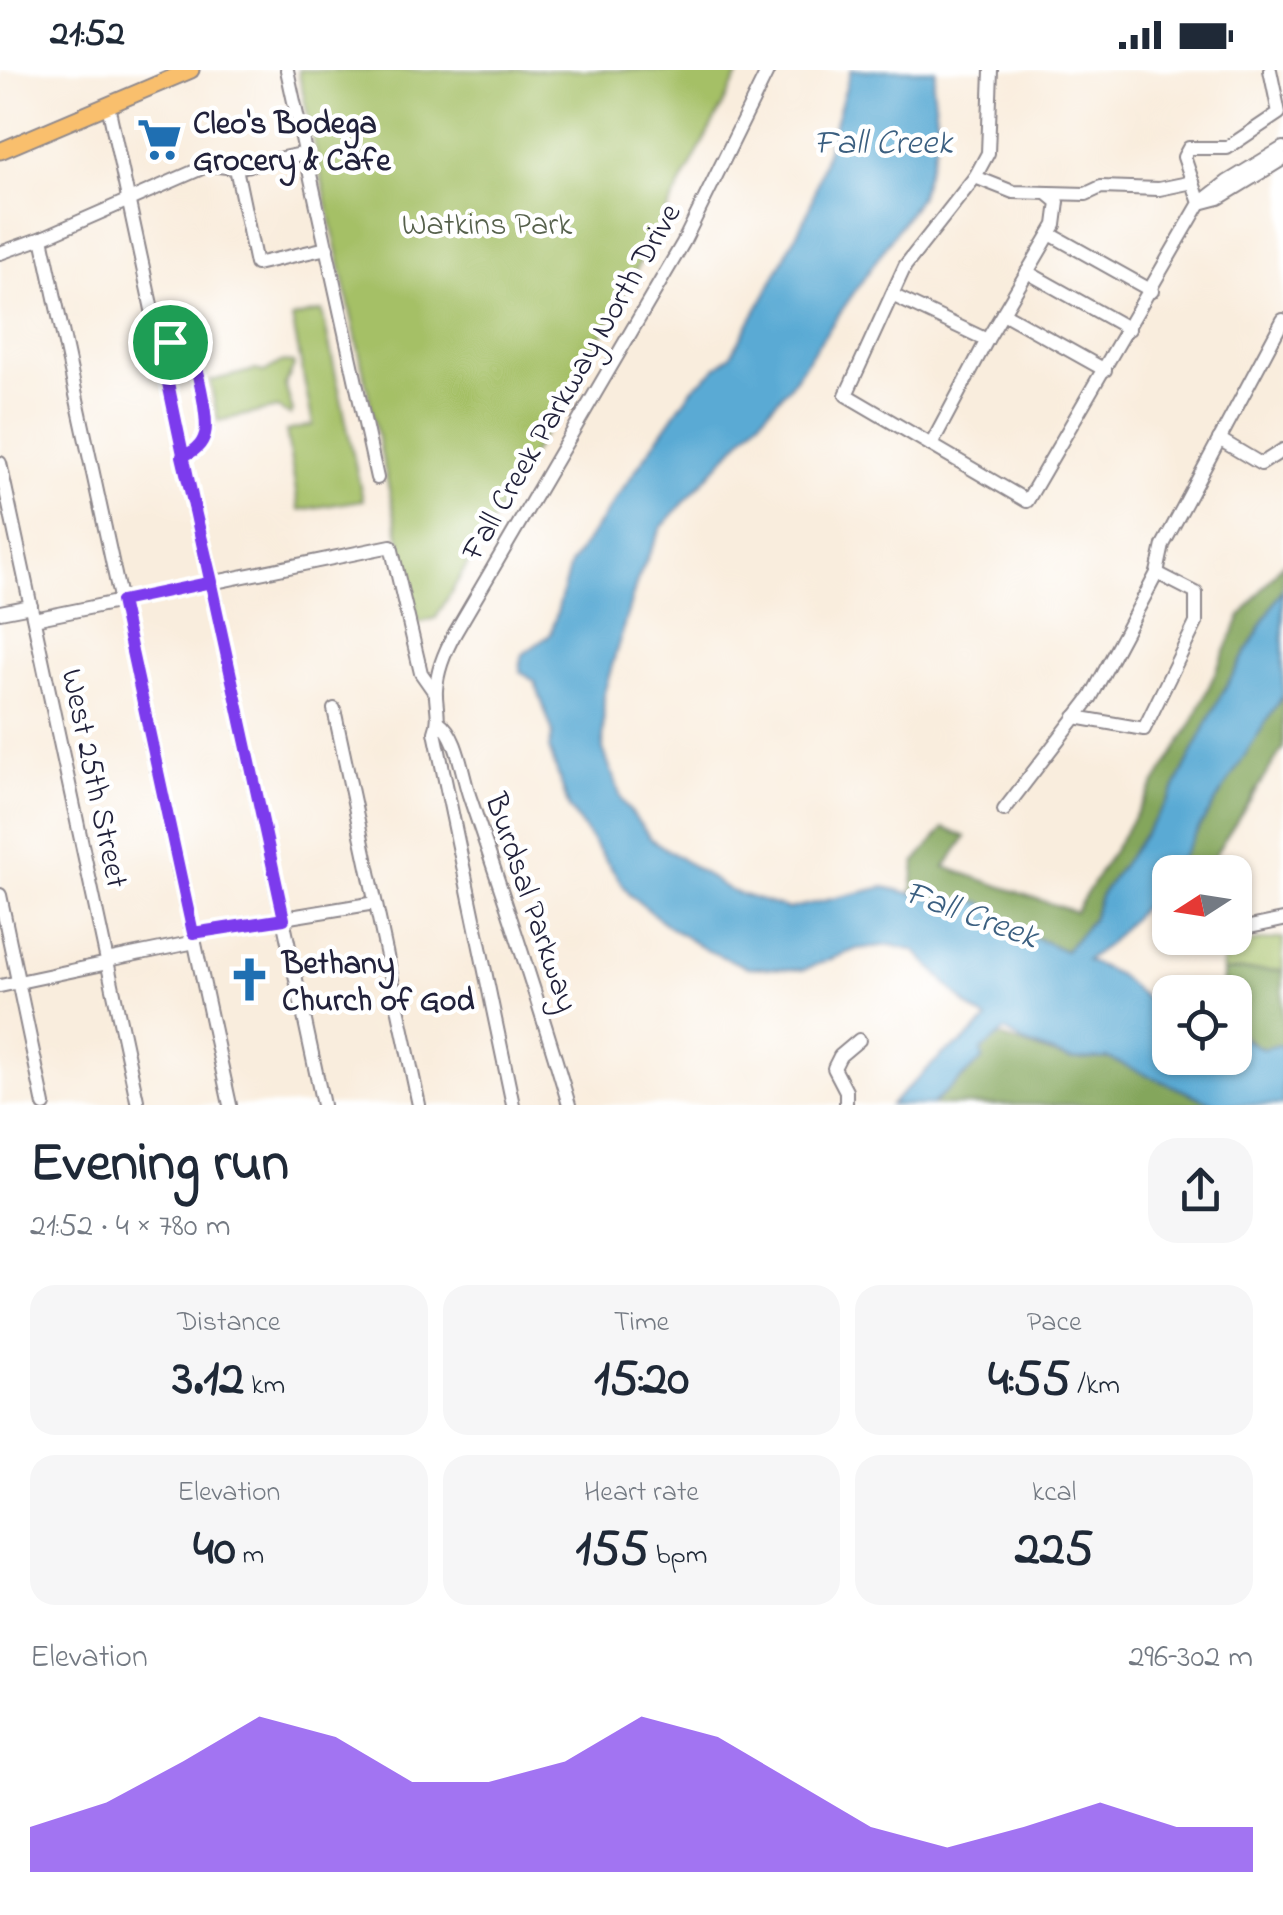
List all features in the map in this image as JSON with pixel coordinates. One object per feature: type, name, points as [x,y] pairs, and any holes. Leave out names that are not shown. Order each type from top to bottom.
[{"type":"main road","points":[[0,151],[190,70]]},
{"type":"street","points":[[287,70],[376,478]]},
{"type":"street","name":"Fall Creek Parkway North Drive","points":[[440,722],[435,694],[444,654],[683,242],[768,70]]},
{"type":"street","points":[[991,70],[988,153],[975,178],[905,266],[846,395],[1027,501],[1200,204],[1227,182],[1283,148]]},
{"type":"street","points":[[1200,204],[1184,158],[1189,148],[1227,148],[1279,113],[1270,70]]},
{"type":"street","points":[[108,104],[323,1105]]},
{"type":"street","points":[[0,253],[209,165],[236,168],[306,153]]},
{"type":"street","points":[[1200,204],[1219,198],[1283,159]]},
{"type":"street","points":[[236,168],[256,264],[327,248]]},
{"type":"street","points":[[975,178],[1013,192],[1052,197],[1086,194],[1101,188],[1159,189],[1193,182]]},
{"type":"street","points":[[931,445],[1055,225],[1052,197]]},
{"type":"street","points":[[1050,234],[1152,291]]},
{"type":"street","points":[[42,238],[230,1105]]},
{"type":"street","points":[[1027,272],[1129,329]]},
{"type":"street","points":[[892,295],[987,340]]},
{"type":"street","points":[[1003,313],[1105,370]]},
{"type":"street","points":[[1004,810],[1091,697],[1157,573],[1163,545],[1283,320]]},
{"type":"street","points":[[160,344],[182,345],[193,358],[208,422],[204,438],[194,452],[182,456]]},
{"type":"street","points":[[1219,440],[1261,464],[1283,450]]},
{"type":"street","name":"West 25th Street","points":[[0,463],[138,1105]]},
{"type":"street","points":[[0,612],[121,601],[391,546],[421,673],[435,694]]},
{"type":"street","points":[[1075,717],[1144,729],[1196,623],[1196,593],[1157,573]]},
{"type":"street","points":[[334,708],[418,1105]]},
{"type":"street","points":[[440,722],[435,732],[512,1105]]},
{"type":"street","name":"Burdsal Parkway","points":[[440,722],[448,728],[528,963],[568,1105]]},
{"type":"street","points":[[0,895],[44,1105]]},
{"type":"street","points":[[0,986],[194,937],[375,903]]},
{"type":"street","points":[[1252,926],[1283,920]]},
{"type":"street","points":[[846,1105],[846,1091],[834,1068],[840,1056],[859,1040]]},
{"type":"green space","name":"Watkins Park","points":[[298,70],[741,70],[603,333],[436,618],[418,623]]},
{"type":"green space","points":[[322,311],[363,500],[299,510],[286,431],[313,425],[292,318]]},
{"type":"green space","points":[[281,362],[294,366],[285,385],[293,412],[290,415],[277,408],[218,421],[210,381],[255,370],[264,372]]},
{"type":"green space","points":[[1283,563],[1283,588],[1220,697],[1170,798],[1100,896],[1092,919],[1065,951],[1033,937],[980,902],[940,900],[912,893],[915,862],[944,828],[966,837],[945,867],[1075,912],[1192,724],[1241,616]]},
{"type":"green space","points":[[1283,695],[1283,748],[1215,855],[1181,855]]},
{"type":"green space","points":[[1283,938],[1283,970],[1224,971],[1223,975],[1222,955],[1252,955],[1252,942]]},
{"type":"green space","points":[[1283,970],[1283,1048],[1279,1045],[1263,1049],[1252,1042],[1252,975],[1223,975],[1224,971]]},
{"type":"green space","points":[[998,1036],[1071,1060],[1108,1058],[1217,1105],[931,1105],[983,1060],[980,1052]]},
{"type":"water","name":"Fall Creek","points":[[851,70],[936,70],[933,86],[939,134],[919,198],[789,387],[661,528],[637,581],[604,693],[603,749],[622,800],[651,839],[731,891],[788,909],[884,887],[940,900],[980,902],[1033,937],[1065,951],[1092,920],[1100,896],[1170,798],[1220,697],[1283,588],[1283,695],[1182,855],[1152,855],[1152,896],[1107,945],[1086,960],[1117,974],[1152,1004],[1152,1075],[1252,1075],[1252,1044],[1263,1049],[1280,1045],[1283,1105],[1217,1105],[1108,1058],[1071,1060],[1005,1031],[981,1051],[983,1059],[931,1105],[890,1105],[944,1053],[961,1044],[987,1020],[971,1009],[915,951],[891,945],[857,949],[803,970],[747,967],[706,950],[630,895],[569,808],[549,748],[553,733],[535,682],[520,671],[522,655],[551,634],[570,565],[692,389],[731,355],[809,210]]},
{"type":"place","name":"Cleo's Bodega Grocery & Cafe","points":[[160,140]]},
{"type":"place","name":"Bethany Church of God","points":[[249,980]]},
{"type":"route","points":[[170,342],[160,344],[182,456],[212,582],[284,919],[193,933],[121,601],[212,582],[182,456],[194,452],[204,438],[208,422],[193,358],[187,348],[170,342]]}]
